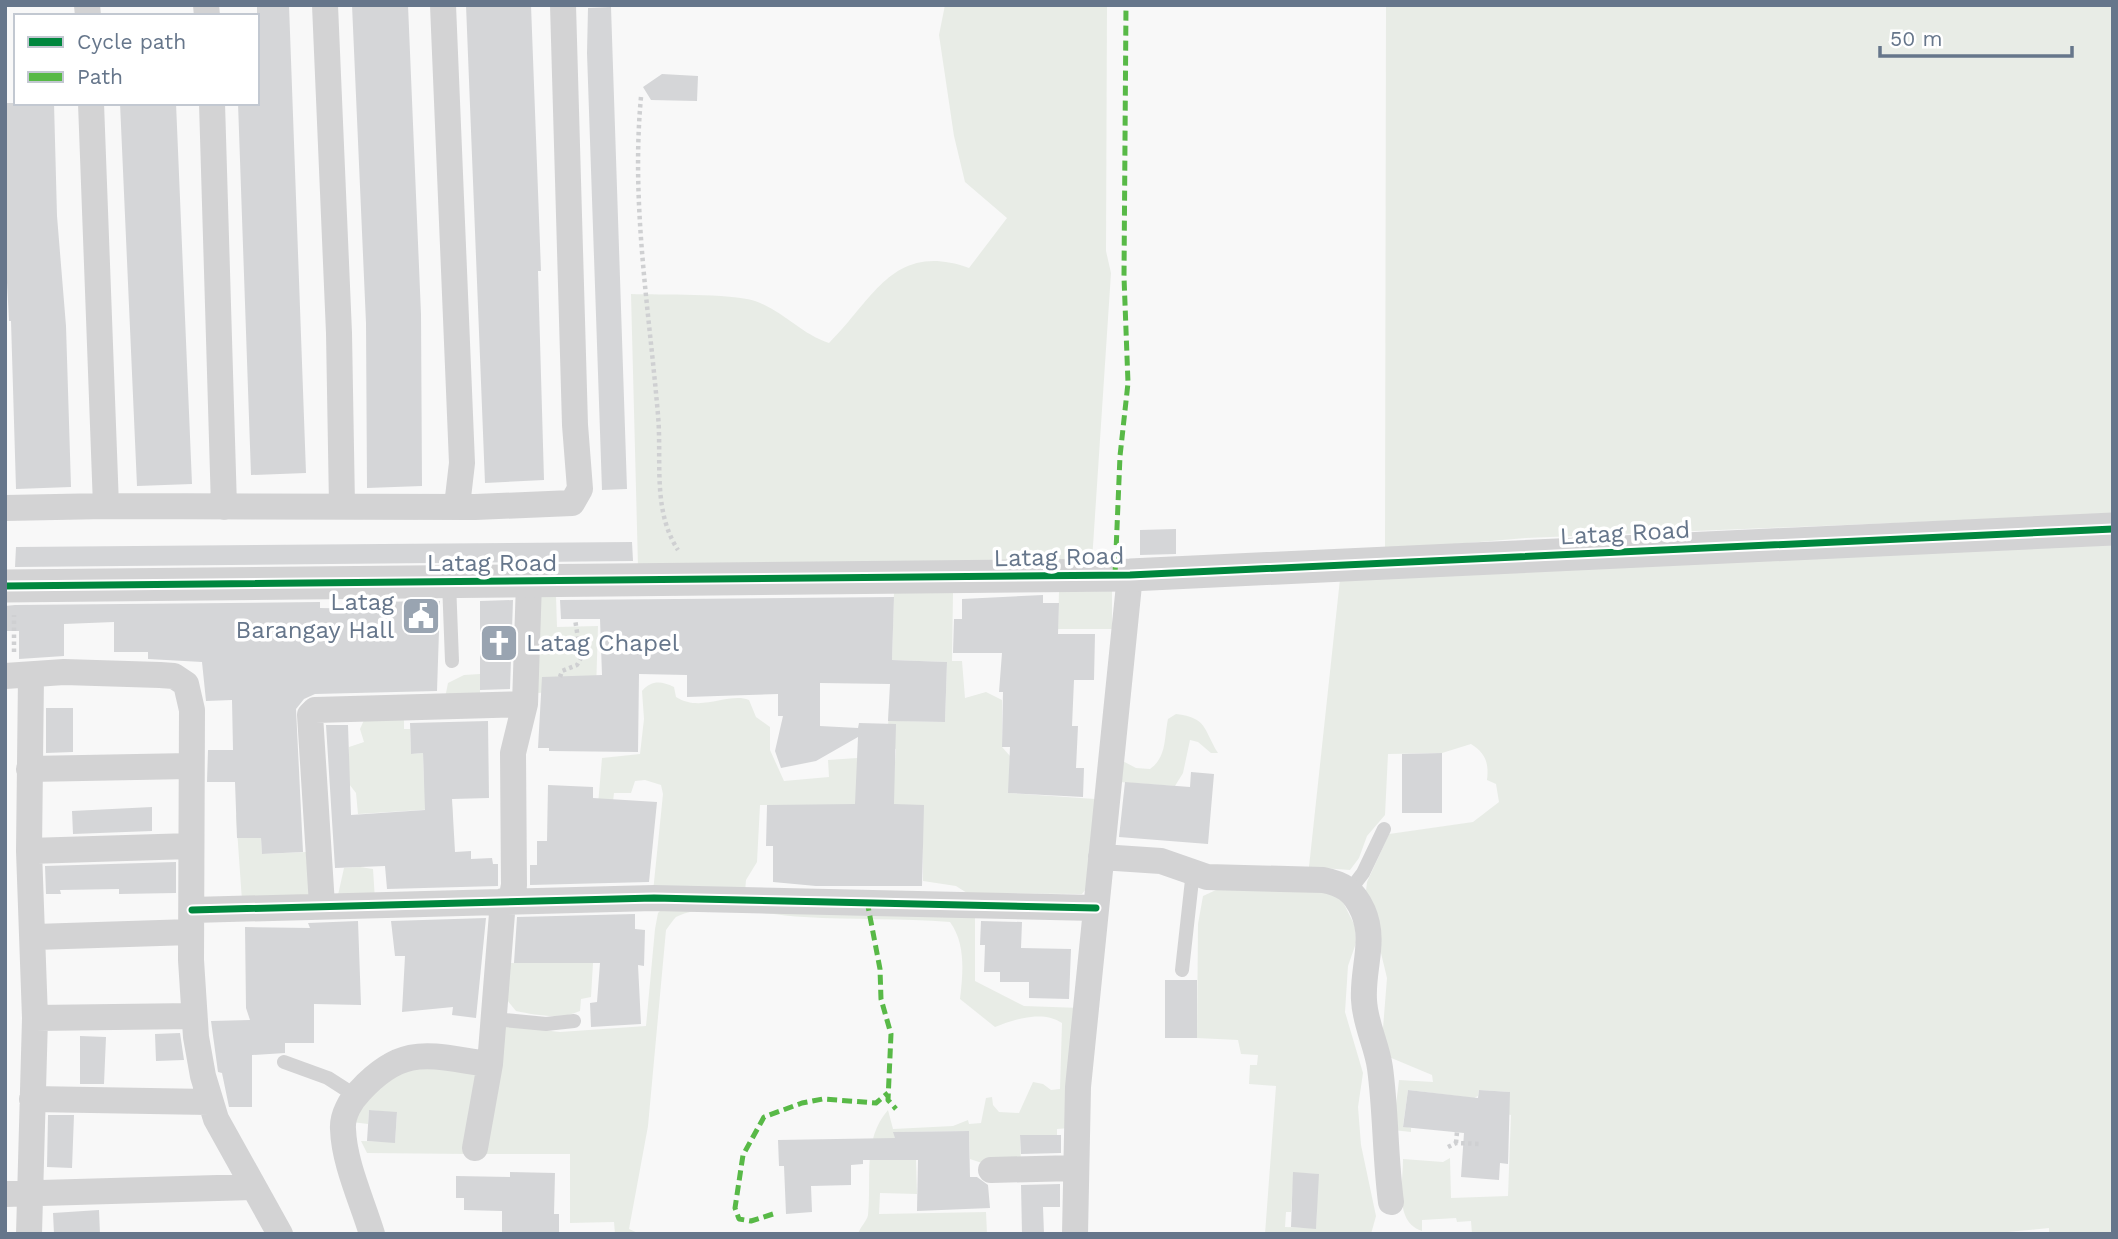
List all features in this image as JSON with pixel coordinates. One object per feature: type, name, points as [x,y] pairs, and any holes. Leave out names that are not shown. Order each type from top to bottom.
[{"type":"street","points":[[325,5],[339,333],[342,506]]},
{"type":"street","points":[[443,5],[462,463],[457,506]]},
{"type":"street","points":[[5,508],[564,506],[572,503],[580,489],[563,5]]},
{"type":"street","points":[[91,105],[106,506]]},
{"type":"street","points":[[212,105],[224,507]]},
{"type":"street","name":"Latag Road","points":[[10,586],[683,582],[1130,575],[2113,528]]},
{"type":"street","points":[[1075,1234],[1078,1087],[1130,575]]},
{"type":"street","points":[[475,1148],[490,1064],[507,901],[514,885],[513,753],[525,704],[529,582]]},
{"type":"street","points":[[29,1234],[17,1194],[32,1099],[35,937],[29,851],[29,769],[17,676],[64,672],[160,675],[180,679],[186,684],[191,698],[191,921],[194,1016],[209,1102],[280,1234]]},
{"type":"street","points":[[322,905],[310,715],[315,710],[525,704]]},
{"type":"street","points":[[29,769],[190,766]]},
{"type":"street","points":[[29,851],[191,846]]},
{"type":"street","points":[[1101,856],[1161,861],[1216,877],[1323,880],[1341,884],[1350,890],[1368,926],[1369,962],[1364,1001],[1368,1031],[1380,1066],[1391,1202]]},
{"type":"street","points":[[35,937],[322,905],[755,898],[1096,908]]},
{"type":"street","points":[[35,1018],[194,1016]]},
{"type":"street","points":[[372,1234],[344,1142],[343,1125],[356,1096],[368,1083],[401,1058],[418,1056],[490,1064]]},
{"type":"street","points":[[32,1099],[209,1102]]},
{"type":"street","points":[[991,1170],[1076,1168]]},
{"type":"street","points":[[17,1194],[253,1187]]},
{"type":"lane","points":[[449,582],[452,661]]},
{"type":"lane","points":[[1350,890],[1363,873],[1384,829]]},
{"type":"lane","points":[[1182,970],[1193,871]]},
{"type":"lane","points":[[494,1019],[545,1024],[574,1021]]},
{"type":"lane","points":[[284,1062],[328,1078],[356,1096]]},
{"type":"path","points":[[641,97],[637,132],[642,279],[658,417],[658,467],[665,527],[680,554],[683,582]]},
{"type":"path","points":[[10,586],[17,676]]},
{"type":"path","points":[[560,677],[562,671],[577,665],[581,658],[582,651],[576,642],[575,619]]},
{"type":"path","points":[[542,643],[576,642]]},
{"type":"path","points":[[1456,1143],[1457,1132]]},
{"type":"path","points":[[1448,1147],[1456,1143],[1481,1144]]},
{"type":"shaded area","points":[[945,5],[1107,5],[1106,251],[1111,273],[1092,561],[638,567],[631,294],[744,298],[765,305],[829,343],[873,293],[903,268],[921,262],[943,262],[969,268],[1007,218],[965,182],[954,136],[939,35]]},
{"type":"shaded area","points":[[1386,5],[2113,5],[2113,514],[1526,538],[1385,550]]},
{"type":"shaded area","points":[[2113,542],[2113,1234],[2049,1234],[2049,1228],[1987,1234],[1472,1234],[1471,1221],[1457,1222],[1456,1218],[1422,1220],[1422,1231],[1413,1226],[1407,1219],[1402,1201],[1403,1159],[1443,1162],[1450,1158],[1451,1198],[1508,1196],[1511,1115],[1505,1114],[1510,1092],[1479,1090],[1478,1096],[1474,1098],[1408,1090],[1403,1126],[1411,1128],[1411,1132],[1393,1130],[1399,1080],[1433,1082],[1432,1075],[1389,1057],[1382,1041],[1387,978],[1366,891],[1367,882],[1389,834],[1473,822],[1499,802],[1496,784],[1487,780],[1485,759],[1471,744],[1442,753],[1388,754],[1385,815],[1367,836],[1359,858],[1350,870],[1309,867],[1340,579]]},
{"type":"shaded area","points":[[1112,591],[1112,629],[1058,629],[1059,592]]},
{"type":"shaded area","points":[[894,593],[953,593],[952,661],[962,661],[965,698],[986,692],[1002,700],[1002,747],[1010,756],[1009,793],[1095,799],[1086,889],[1082,894],[967,893],[956,886],[923,881],[923,805],[760,805],[757,862],[746,880],[745,892],[653,892],[663,794],[661,785],[645,780],[635,781],[631,793],[614,793],[611,818],[597,817],[602,758],[640,754],[644,719],[642,691],[653,683],[661,683],[674,687],[676,697],[695,703],[732,698],[749,700],[756,717],[770,727],[770,750],[784,781],[829,777],[828,760],[857,758],[894,776],[896,749],[887,748],[889,707],[898,707],[898,721],[945,722],[947,662],[892,660]]},
{"type":"shaded area","points":[[556,596],[557,627],[598,626],[596,691],[535,693],[534,597]]},
{"type":"shaded area","points":[[480,674],[480,697],[445,698],[448,683],[464,675]]},
{"type":"shaded area","points":[[404,712],[404,729],[410,729],[411,754],[423,753],[424,782],[444,782],[446,805],[452,805],[453,817],[437,809],[358,814],[356,793],[349,784],[349,747],[364,742],[360,729],[364,720]]},
{"type":"shaded area","points":[[1176,714],[1194,718],[1199,722],[1207,731],[1218,753],[1211,753],[1198,742],[1190,740],[1183,773],[1175,786],[1119,782],[1117,758],[1136,768],[1150,769],[1162,753],[1168,719]]},
{"type":"shaded area","points":[[243,811],[260,820],[262,854],[306,852],[310,897],[242,901],[236,815]]},
{"type":"shaded area","points":[[344,868],[373,869],[375,900],[338,895]]},
{"type":"shaded area","points":[[1311,887],[1341,898],[1355,926],[1356,943],[1348,966],[1345,1012],[1363,1073],[1358,1107],[1361,1145],[1376,1216],[1371,1234],[1265,1234],[1276,1086],[1249,1084],[1250,1065],[1257,1065],[1258,1055],[1241,1054],[1238,1040],[1197,1038],[1198,924],[1203,896],[1216,890]],"holes":[[[1294,1173],[1318,1174],[1316,1228],[1285,1227],[1286,1212],[1291,1212]]]},
{"type":"shaded area","points":[[665,906],[975,908],[975,981],[1024,1006],[1081,1008],[1070,1128],[1057,1129],[1057,1135],[1020,1136],[1021,1163],[985,1164],[970,1159],[969,1131],[896,1132],[916,1160],[917,1194],[880,1193],[879,1214],[986,1212],[987,1234],[858,1234],[868,1215],[874,1134],[888,1110],[893,1129],[953,1126],[968,1120],[969,1124],[981,1123],[986,1098],[992,1097],[993,1105],[999,1112],[1019,1113],[1033,1082],[1043,1084],[1051,1090],[1060,1089],[1062,1023],[1038,1016],[995,1027],[960,999],[961,949],[950,922],[804,917],[721,910],[689,912],[676,917],[666,930],[648,1126],[629,1229],[640,1234],[615,1234],[614,1222],[570,1223],[570,1154],[485,1154],[499,1029],[509,1026],[560,1032],[646,1026],[655,929],[658,913]]},
{"type":"shaded area","points":[[509,963],[593,963],[591,997],[581,999],[580,1011],[573,1014],[557,1016],[516,1011],[507,1000]]},
{"type":"shaded area","points":[[405,1066],[482,1069],[467,1154],[367,1153],[361,1141],[395,1142],[397,1113],[369,1110],[368,1124],[352,1122],[354,1109]]},
{"type":"building","points":[[257,5],[289,5],[306,473],[251,475],[238,105],[259,105]]},
{"type":"building","points":[[352,5],[408,5],[421,314],[422,486],[367,488],[366,323]]},
{"type":"building","points":[[466,5],[531,5],[541,271],[538,271],[544,480],[485,483]]},
{"type":"building","points":[[611,7],[627,489],[602,490],[587,53],[588,8]]},
{"type":"building","points":[[662,74],[698,76],[697,101],[651,100],[643,87]]},
{"type":"building","points":[[5,103],[54,105],[57,216],[66,326],[71,487],[16,489],[11,321],[5,244]]},
{"type":"building","points":[[120,105],[176,105],[192,484],[137,486]]},
{"type":"building","points":[[1176,529],[1176,554],[1140,555],[1140,530]]},
{"type":"building","points":[[632,542],[633,561],[15,567],[16,547]]},
{"type":"building","points":[[1043,595],[1043,603],[1059,603],[1058,634],[1095,634],[1094,680],[1074,680],[1072,726],[1078,726],[1076,768],[1084,768],[1083,797],[1008,793],[1010,747],[1002,747],[1003,692],[999,692],[1002,653],[953,653],[954,619],[962,619],[962,599]]},
{"type":"building","points":[[894,597],[892,660],[947,662],[945,722],[888,721],[890,684],[820,683],[820,726],[858,728],[859,723],[896,724],[894,804],[924,805],[922,886],[816,886],[773,882],[773,846],[766,846],[767,805],[855,804],[858,737],[816,761],[781,768],[775,751],[783,716],[778,716],[778,694],[687,697],[687,675],[639,674],[638,752],[549,751],[549,748],[538,748],[542,677],[602,675],[600,619],[561,619],[560,600]]},
{"type":"building","name":"Latag Chapel","points":[[513,600],[510,689],[480,690],[480,601]]},
{"type":"building","points":[[440,601],[437,691],[315,694],[304,699],[296,709],[303,852],[262,854],[261,838],[237,838],[235,782],[207,782],[208,750],[233,750],[232,700],[206,701],[202,662],[148,659],[148,652],[114,652],[114,622],[64,624],[64,656],[19,659],[19,631],[5,631],[5,606],[15,605],[320,602],[320,608],[366,609],[366,602]]},
{"type":"building","points":[[46,708],[73,708],[73,752],[46,753]]},
{"type":"building","points":[[488,721],[489,798],[452,799],[455,852],[471,851],[471,859],[492,858],[493,864],[498,864],[498,886],[387,889],[385,866],[335,868],[326,725],[348,725],[351,815],[425,810],[423,753],[411,754],[410,723]]},
{"type":"building","points":[[1442,753],[1442,813],[1402,813],[1402,754]]},
{"type":"building","points":[[1191,772],[1214,774],[1208,844],[1119,837],[1125,782],[1190,787]]},
{"type":"building","points":[[548,785],[593,787],[593,798],[657,802],[649,882],[530,885],[530,865],[537,865],[537,841],[547,841]]},
{"type":"building","points":[[152,807],[152,831],[73,834],[72,811]]},
{"type":"building","points":[[176,862],[176,893],[119,894],[119,889],[60,890],[61,894],[46,894],[45,866]]},
{"type":"building","points":[[635,914],[635,929],[645,930],[644,966],[638,965],[641,1024],[591,1027],[590,1003],[597,1002],[600,963],[514,963],[517,917]]},
{"type":"building","points":[[486,918],[476,1018],[452,1015],[453,1007],[402,1012],[405,956],[395,956],[391,921]]},
{"type":"building","points":[[358,921],[361,1005],[314,1004],[314,1043],[285,1043],[285,1053],[252,1055],[252,1107],[229,1107],[222,1073],[218,1072],[211,1021],[250,1020],[246,1008],[245,927],[310,928],[308,923]]},
{"type":"building","points":[[981,921],[1022,922],[1021,948],[1071,949],[1069,999],[1029,998],[1029,982],[1000,982],[1000,972],[984,972],[985,945],[980,945]]},
{"type":"building","points":[[1165,980],[1197,980],[1197,1038],[1165,1038]]},
{"type":"building","points":[[180,1033],[184,1060],[156,1061],[155,1034]]},
{"type":"building","points":[[80,1036],[106,1037],[104,1084],[80,1084]]},
{"type":"building","points":[[1408,1090],[1478,1098],[1479,1090],[1510,1092],[1508,1164],[1500,1163],[1499,1180],[1461,1177],[1464,1133],[1403,1127]]},
{"type":"building","points":[[369,1110],[397,1112],[395,1143],[367,1141]]},
{"type":"building","points":[[48,1115],[74,1115],[72,1168],[47,1167]]},
{"type":"building","points":[[969,1131],[970,1177],[977,1177],[988,1185],[990,1208],[917,1211],[918,1160],[863,1160],[863,1164],[851,1165],[851,1185],[811,1186],[812,1212],[786,1214],[784,1166],[779,1166],[778,1140],[895,1138],[893,1132]]},
{"type":"building","points":[[1020,1135],[1061,1135],[1061,1153],[1021,1154]]},
{"type":"building","points":[[510,1172],[555,1173],[554,1214],[559,1214],[559,1234],[502,1234],[502,1211],[464,1210],[464,1198],[456,1198],[456,1176],[510,1177]]},
{"type":"building","points":[[1293,1172],[1319,1174],[1316,1229],[1291,1227]]},
{"type":"building","points":[[1060,1184],[1060,1207],[1043,1207],[1044,1234],[1022,1234],[1021,1185]]},
{"type":"building","points":[[99,1210],[100,1234],[54,1234],[53,1213]]},
{"type":"marked path","points":[[1115,575],[1120,456],[1128,383],[1124,277],[1126,5]]},
{"type":"marked path","points":[[867,901],[880,969],[881,999],[891,1034],[888,1100],[896,1109]]},
{"type":"marked path","points":[[773,1214],[751,1221],[739,1219],[735,1208],[743,1155],[764,1117],[802,1103],[823,1099],[876,1103],[888,1093]]},
{"type":"cycle path","points":[[5,586],[1130,575],[2113,529]]},
{"type":"cycle path","points":[[192,910],[654,898],[1096,908]]},
{"type":"place","name":"Latag Barangay Hall","points":[[421,616]]},
{"type":"place","name":"Latag Chapel","points":[[499,643]]}]
